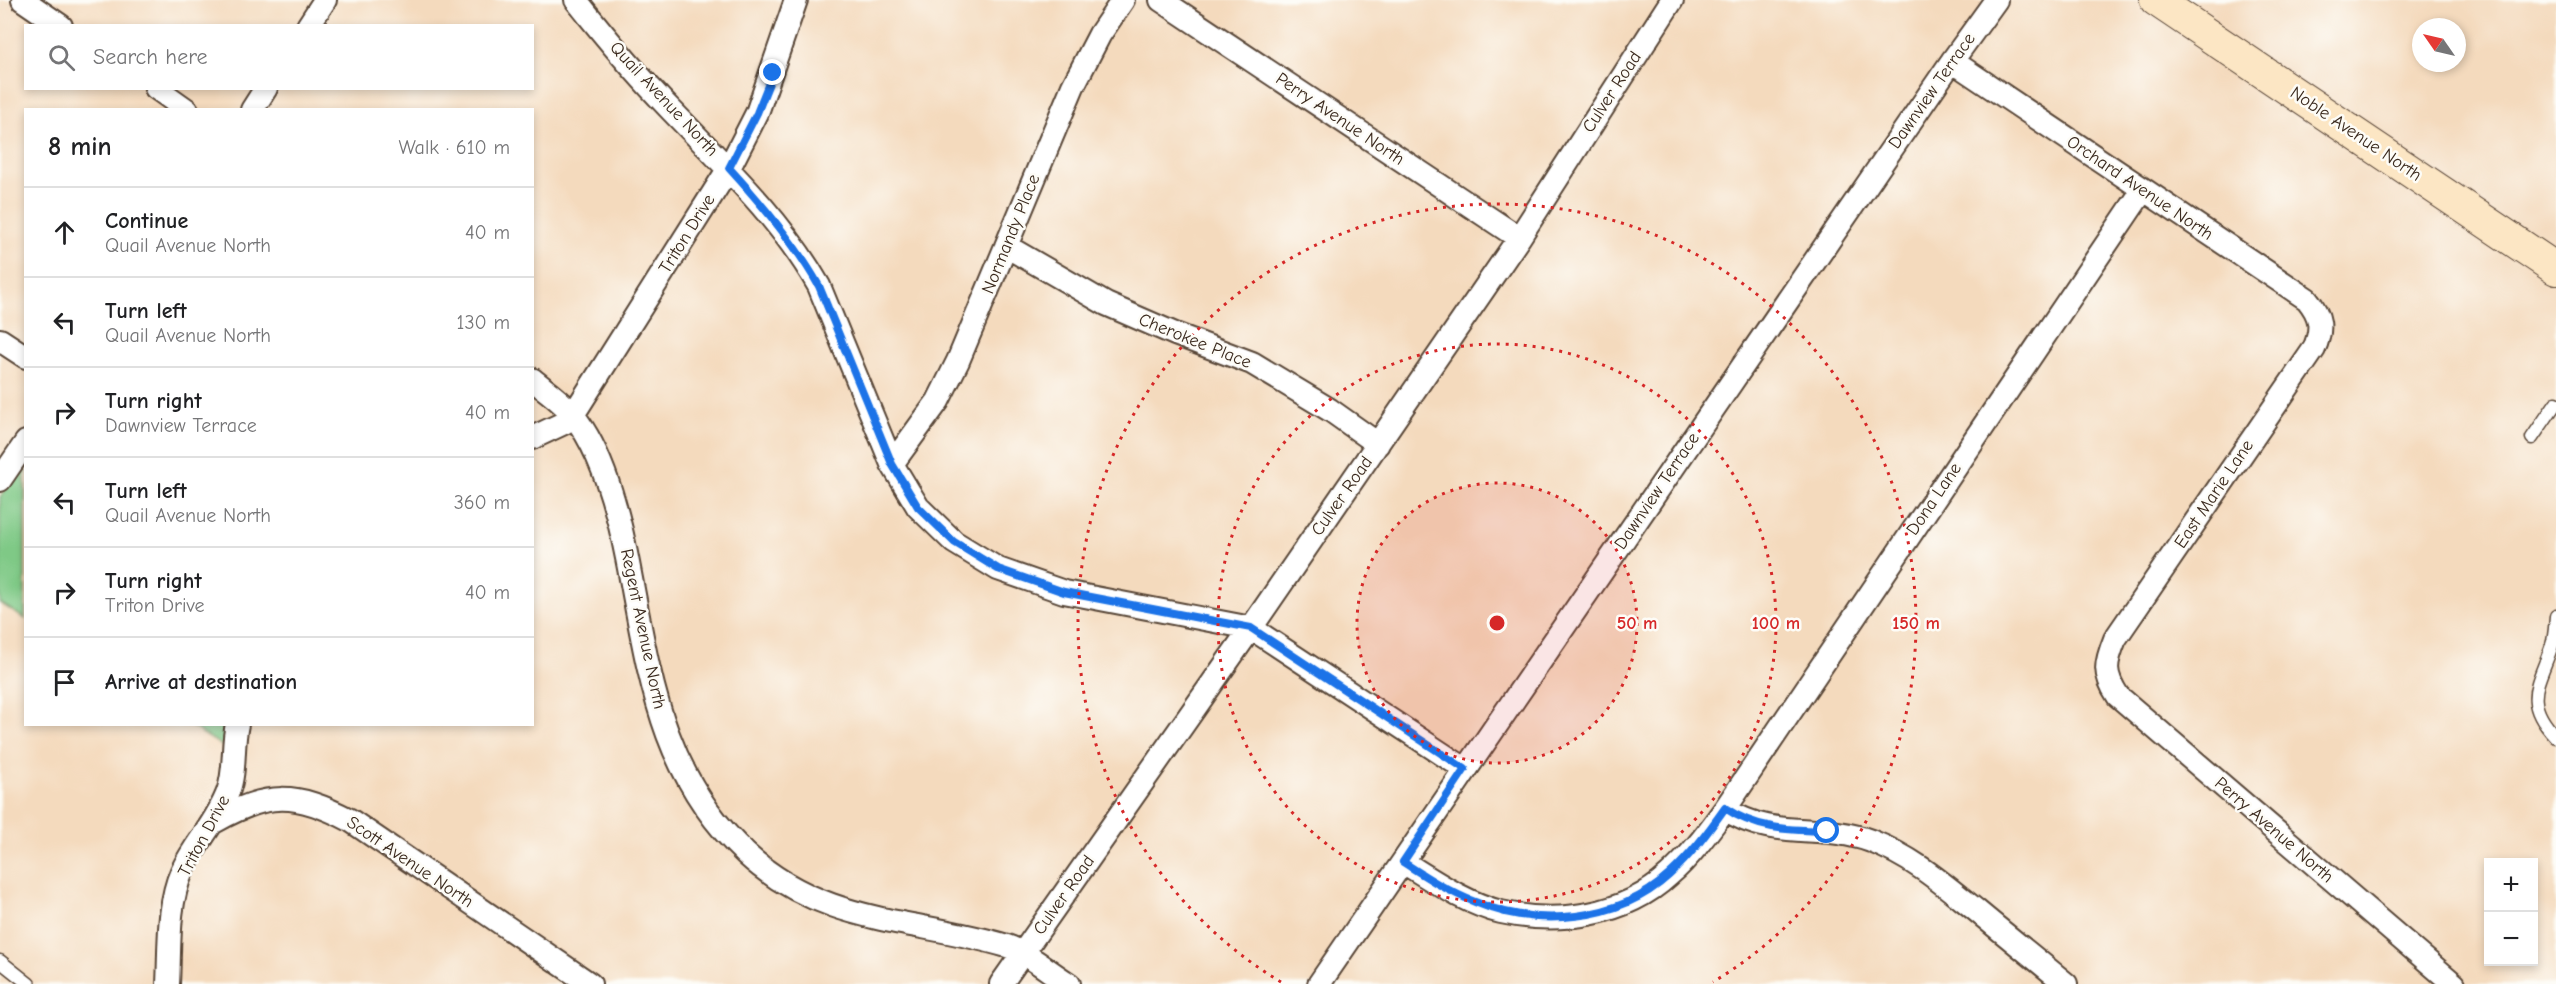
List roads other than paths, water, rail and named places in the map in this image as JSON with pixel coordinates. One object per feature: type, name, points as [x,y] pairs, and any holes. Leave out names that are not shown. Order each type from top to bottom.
[{"type":"street","points":[[23,0],[58,24]]},
{"type":"street","points":[[309,24],[325,0]]},
{"type":"street","name":"Quail Avenue North","points":[[576,0],[670,110],[729,168],[775,222],[809,268],[819,286],[892,464],[918,507],[933,524],[954,542],[998,569],[1064,592],[1251,628],[1465,769]]},
{"type":"street","name":"Triton Drive","points":[[534,437],[564,423],[573,415],[729,168],[757,113],[796,0]]},
{"type":"street","name":"Normandy Place","points":[[892,464],[938,401],[958,361],[1073,86],[1100,34],[1124,0]]},
{"type":"street","name":"Perry Avenue North","points":[[1161,0],[1519,238]]},
{"type":"street","name":"Dawnview Terrace","points":[[1319,984],[1996,0]]},
{"type":"street","name":"Noble Avenue North","points":[[2156,0],[2556,269]]},
{"type":"street","name":"Culver Road","points":[[1001,984],[1251,628],[1519,238],[1661,4]]},
{"type":"street","name":"Orchard Avenue North","points":[[1952,61],[2307,299],[2320,320]]},
{"type":"street","points":[[159,90],[184,108]]},
{"type":"street","points":[[253,108],[265,90]]},
{"type":"street","name":"Dona Lane","points":[[1725,808],[2143,190]]},
{"type":"street","name":"Cherokee Place","points":[[1006,246],[1114,308],[1252,363],[1330,410],[1378,444]]},
{"type":"street","name":"East Marie Lane","points":[[2106,668],[2115,639],[2314,349],[2320,335],[2320,320]]},
{"type":"street","points":[[0,340],[24,356]]},
{"type":"street","name":"Regent Avenue North","points":[[534,381],[573,415],[612,490],[655,699],[671,745],[690,786],[716,824],[748,855],[784,884],[825,903],[869,917],[1009,946],[1068,984]]},
{"type":"street","points":[[0,480],[24,445]]},
{"type":"street","name":"Perry Avenue North","points":[[2106,668],[2109,682],[2118,696],[2454,984]]},
{"type":"street","name":"Triton Drive","points":[[168,984],[173,902],[195,846],[214,822],[229,790],[237,726]]},
{"type":"street","name":"Scott Avenue North","points":[[214,822],[240,807],[268,799],[297,799],[323,806],[350,820],[590,984]]},
{"type":"street","points":[[1403,862],[1449,891],[1500,911],[1551,916],[1580,916],[1601,912],[1629,901],[1668,877],[1696,848],[1725,808],[1740,818],[1762,827],[1827,831],[1868,840],[1906,856],[2066,984]]},
{"type":"lane","points":[[2532,438],[2556,403]]},
{"type":"lane","points":[[2556,616],[2553,643],[2535,688],[2536,705],[2542,722],[2556,737]]},
{"type":"lane","points":[[0,961],[29,984]]}]
